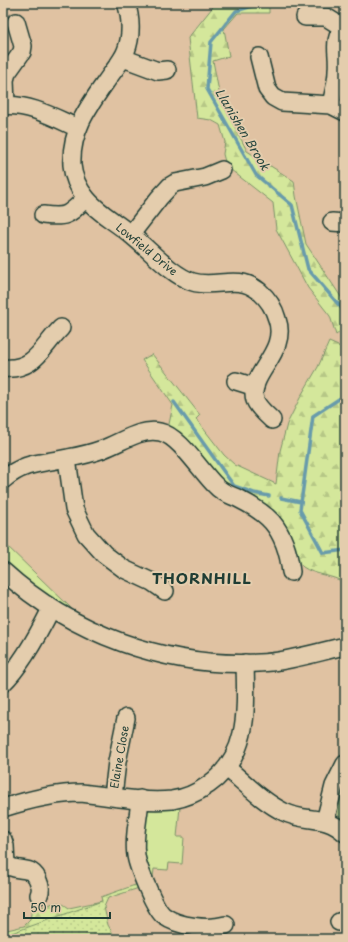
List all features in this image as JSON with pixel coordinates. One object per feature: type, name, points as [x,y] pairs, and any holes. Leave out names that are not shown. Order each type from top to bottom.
[{"type":"street","name":"Lowfield Drive","points":[[126,3],[129,12],[130,28],[128,46],[123,58],[91,104],[78,128],[73,145],[72,166],[76,181],[86,198],[103,215],[131,234],[182,277],[199,283],[228,281],[246,283],[260,292],[268,301],[275,312],[280,331],[280,339],[255,387]]},
{"type":"street","points":[[259,57],[267,89],[273,97],[282,102],[338,108],[336,45],[339,32],[344,26],[314,12]]},
{"type":"street","points":[[16,22],[23,46],[22,52],[7,73],[5,80],[5,106],[32,110],[78,128]]},
{"type":"street","points":[[123,58],[158,71],[167,70]]},
{"type":"street","points":[[131,234],[170,186],[175,183],[216,174],[222,170]]},
{"type":"street","points":[[43,215],[58,217],[64,216],[86,198]]},
{"type":"street","points":[[3,368],[21,367],[29,364],[37,357],[51,338],[61,328]]},
{"type":"street","points":[[236,382],[255,387],[254,394],[259,406],[272,420]]},
{"type":"street","points":[[5,473],[36,464],[67,459],[104,448],[139,433],[154,431],[169,435],[179,443],[220,490],[252,507],[272,522],[282,540],[290,562],[291,572]]},
{"type":"street","points":[[67,459],[74,509],[86,534],[104,554],[124,569],[152,582],[165,591]]},
{"type":"street","points":[[3,572],[23,589],[52,609],[86,628],[122,643],[164,655],[194,660],[245,663],[273,662],[345,646]]},
{"type":"street","points":[[3,683],[21,660],[52,609]]},
{"type":"street","points":[[3,808],[69,793],[156,801],[173,800],[191,795],[210,784],[227,768],[237,751],[243,730],[246,706],[245,663]]},
{"type":"street","name":"Elaine Close","points":[[113,796],[117,762],[126,718]]},
{"type":"street","points":[[325,821],[334,786],[345,764]]},
{"type":"street","points":[[227,768],[275,808],[293,816],[325,821],[333,824],[345,833]]},
{"type":"street","points":[[140,799],[136,857],[159,911],[164,916],[195,927],[218,927],[226,925]]},
{"type":"street","points":[[3,840],[5,846],[4,866],[34,872],[41,887],[39,895]]},
{"type":"green space","points":[[216,3],[269,3],[269,13],[238,13],[224,29],[229,56],[213,61],[220,97],[247,151],[294,181],[306,244],[345,303],[345,328],[336,335],[330,316],[308,288],[276,229],[273,203],[226,166],[223,154],[225,142],[220,125],[211,120],[197,118],[188,38]]},
{"type":"green space","points":[[329,342],[345,349],[345,466],[342,473],[345,486],[345,583],[335,578],[307,570],[303,567],[298,561],[294,550],[230,491],[168,429],[173,405],[142,360],[152,354],[200,415],[196,419],[224,455],[235,465],[276,484],[280,451],[287,424],[318,367]]},
{"type":"green space","points":[[3,542],[70,607],[73,612],[32,585],[3,560]]},
{"type":"green space","points":[[345,783],[345,823],[338,815],[338,807]]},
{"type":"green space","points":[[180,807],[177,837],[184,837],[182,864],[169,863],[168,870],[154,869],[152,885],[143,858],[146,810],[172,809]]},
{"type":"green space","points":[[138,884],[139,888],[108,898],[104,907],[108,925],[116,939],[3,939],[3,936],[102,901],[101,897]]},
{"type":"green space","points":[[102,901],[3,939],[3,931],[24,926],[30,920],[32,907],[57,902],[69,908]]},
{"type":"waterway","name":"Llanishen Brook","points":[[262,3],[236,11],[211,42],[207,89],[256,175],[292,205],[308,269],[345,312]]},
{"type":"waterway","name":"Llanishen Brook","points":[[345,395],[313,416],[300,510],[323,553],[345,550]]},
{"type":"waterway","points":[[174,402],[234,486],[254,493],[269,496]]},
{"type":"waterway","points":[[281,498],[301,502]]},
{"type":"district","name":"THORNHILL","points":[[202,577]]}]
